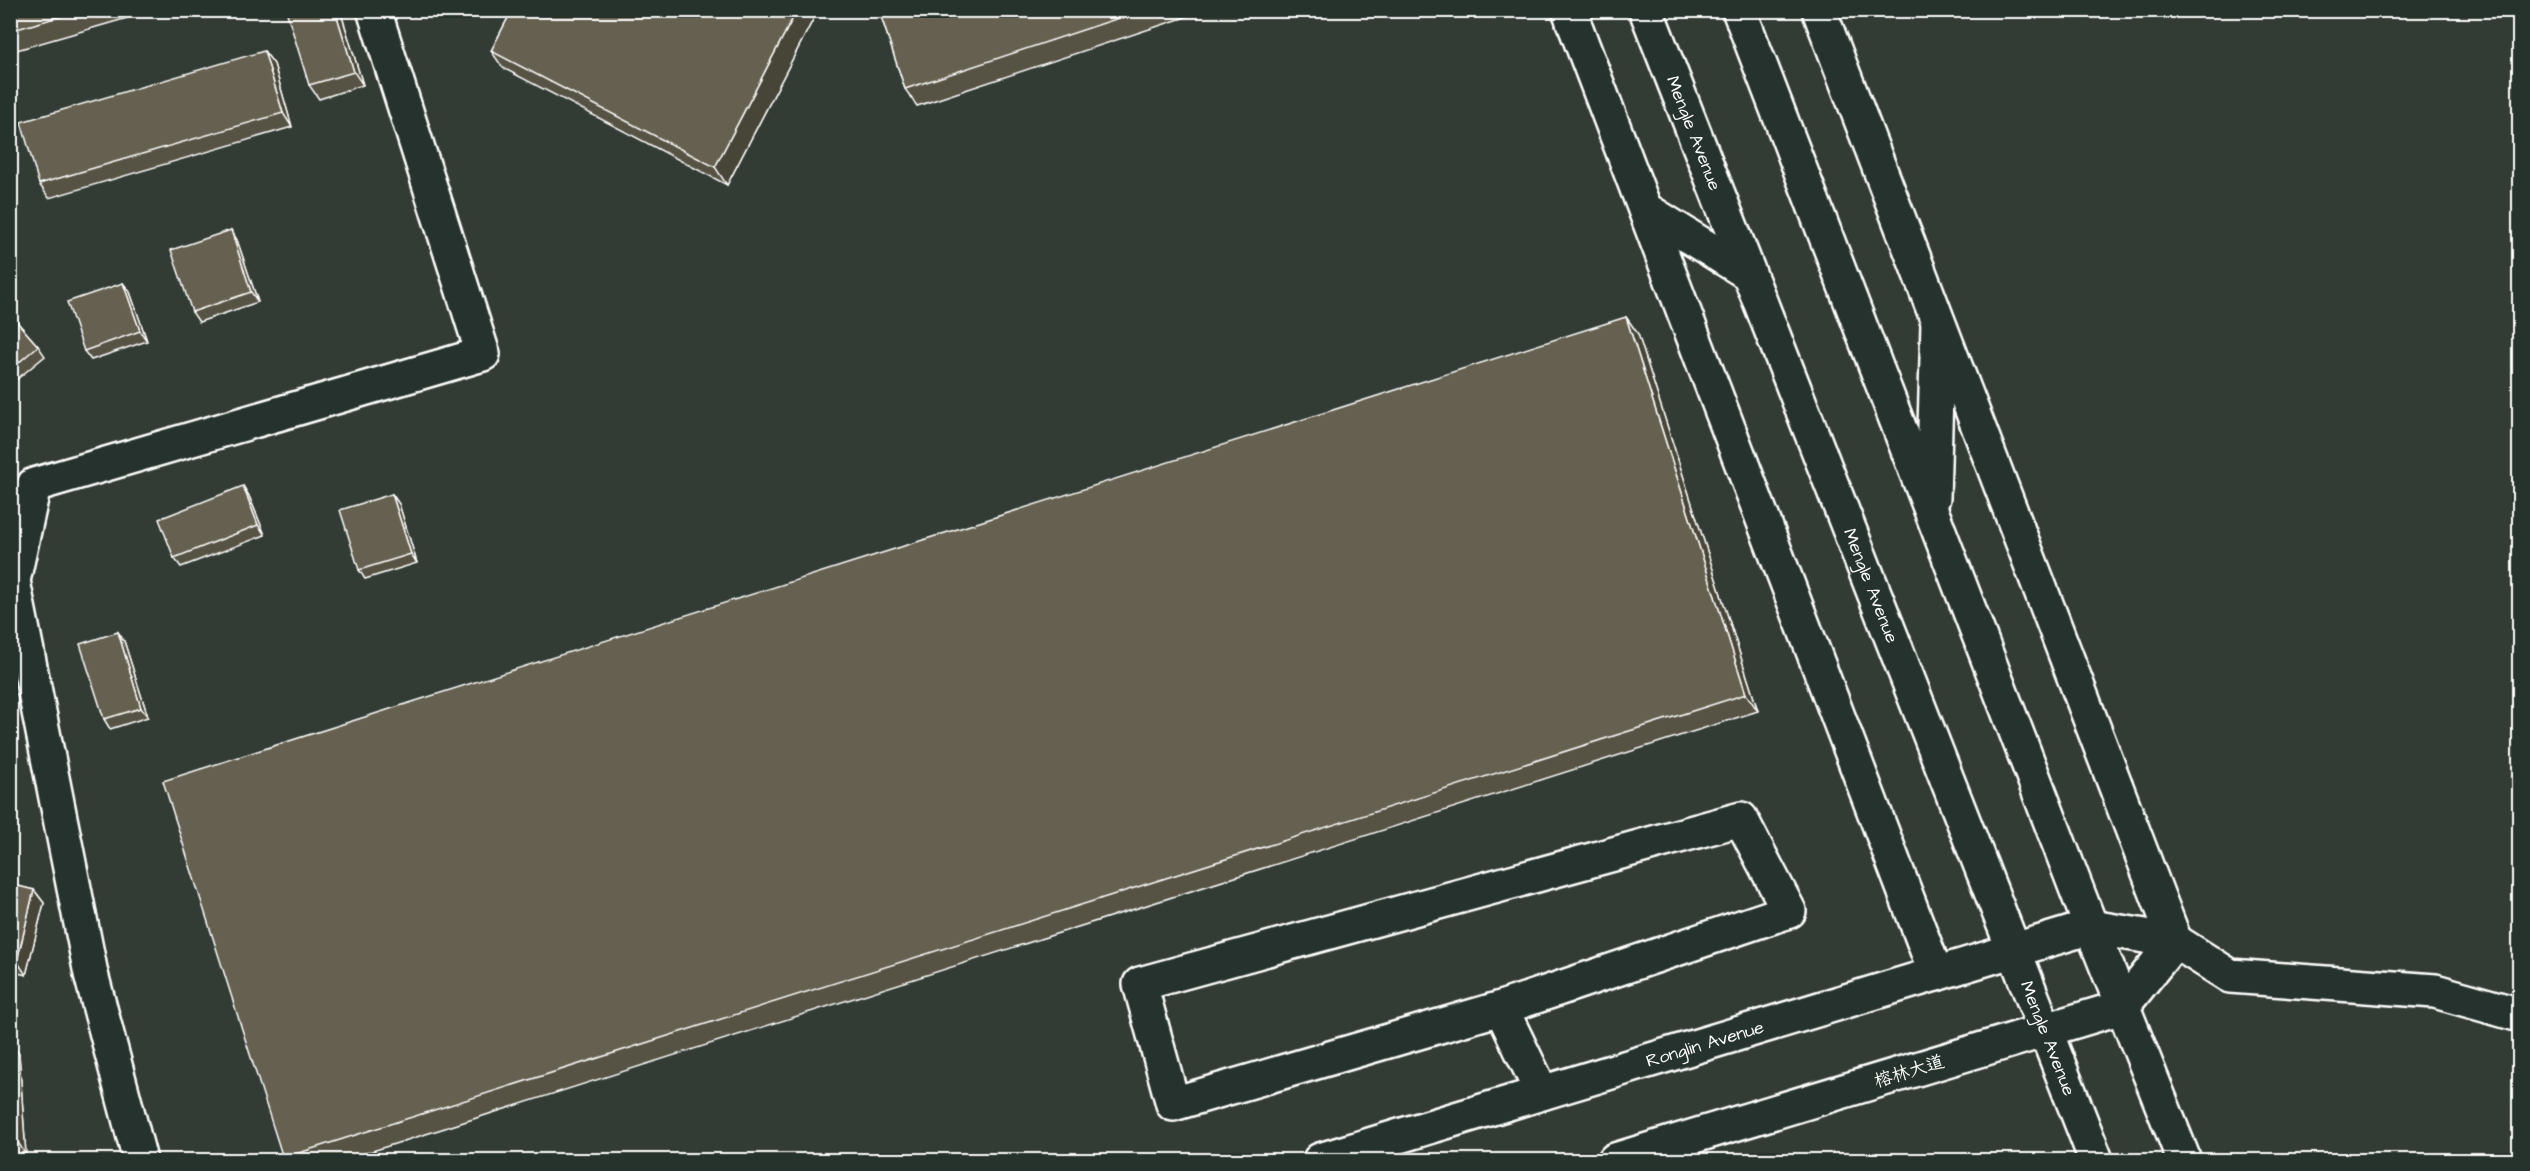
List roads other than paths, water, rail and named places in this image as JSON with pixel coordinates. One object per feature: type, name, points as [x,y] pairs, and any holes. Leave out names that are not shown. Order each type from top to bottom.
[{"type":"street","points":[[140,1161],[91,974],[13,581],[34,485],[483,354],[374,10]]},
{"type":"street","name":"Mengle Avenue","points":[[1646,10],[2096,1161]]},
{"type":"street","points":[[1739,10],[2091,927],[2184,1161]]},
{"type":"street","points":[[1820,10],[2175,941]]},
{"type":"street","points":[[1573,14],[1936,974]]},
{"type":"street","points":[[1645,209],[1749,274]]},
{"type":"street","points":[[1933,515],[1938,323]]},
{"type":"street","points":[[1741,819],[1789,911],[1501,1008],[1173,1104],[1140,984],[1741,819]]},
{"type":"street","points":[[2091,927],[2175,941],[2230,976],[2435,991],[2520,1015]]},
{"type":"street","name":"Ronglin Avenue","points":[[1320,1161],[2091,927]]},
{"type":"street","points":[[2122,1007],[2175,941]]},
{"type":"street","name":"榕林大道","points":[[1623,1159],[2122,1007]]},
{"type":"street","points":[[1501,1008],[1542,1093]]}]
